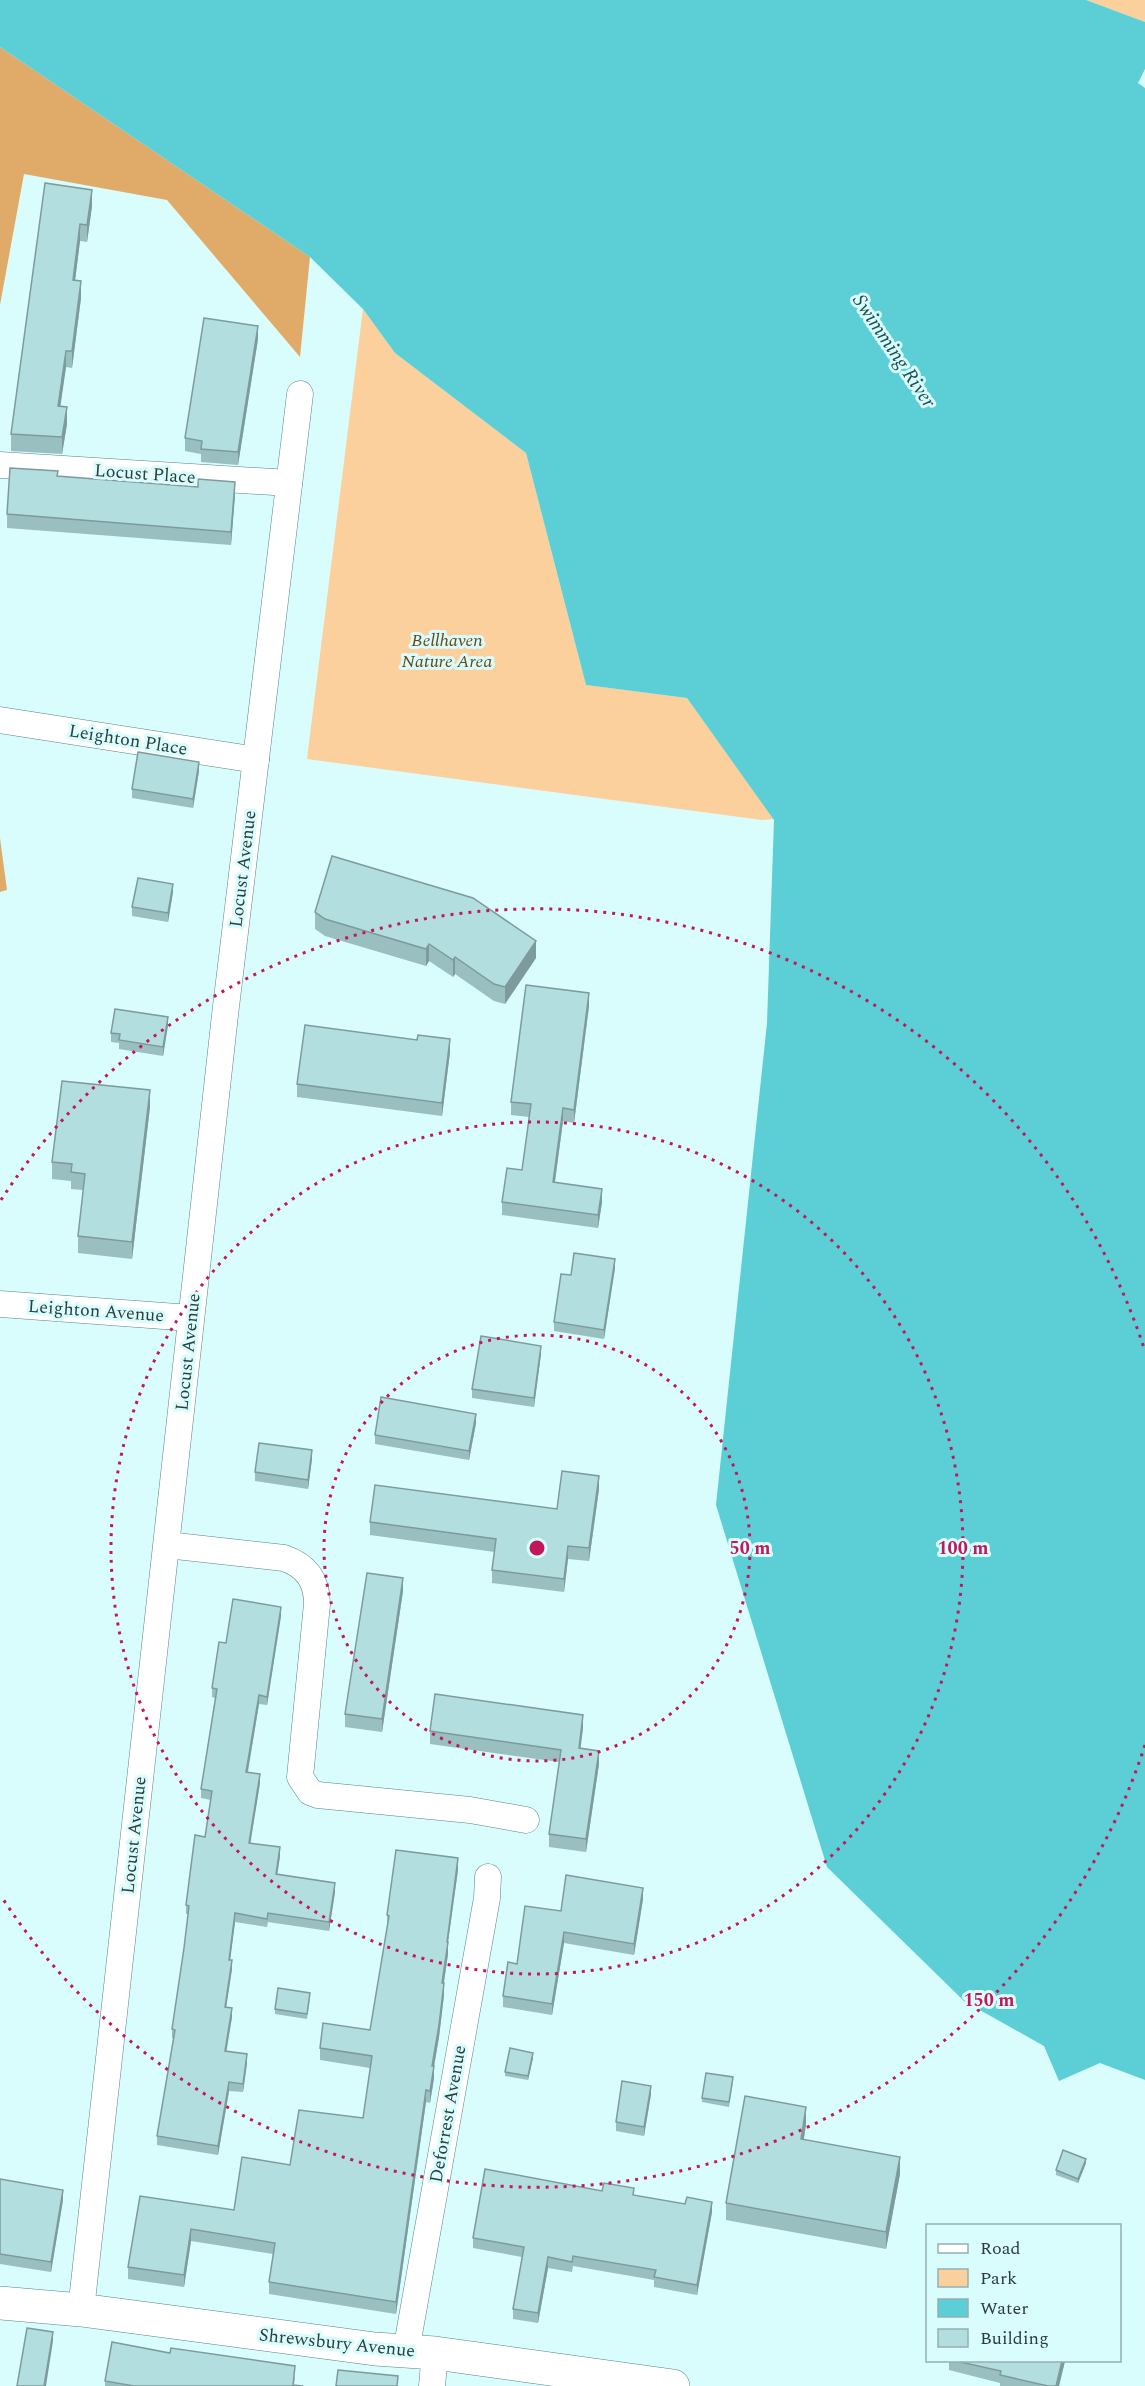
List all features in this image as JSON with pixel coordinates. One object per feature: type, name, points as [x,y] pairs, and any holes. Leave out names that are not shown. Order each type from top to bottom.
[{"type":"main road","name":"Shrewsbury Avenue","points":[[0,2303],[81,2310],[673,2386]]},
{"type":"street","name":"Locust Avenue","points":[[81,2310],[191,1318],[300,394]]},
{"type":"street","name":"Locust Place","points":[[0,465],[290,483]]},
{"type":"street","name":"Leighton Place","points":[[0,720],[256,760]]},
{"type":"street","name":"Leighton Avenue","points":[[0,1304],[191,1318]]},
{"type":"street","points":[[167,1545],[284,1558],[298,1563],[311,1576],[317,1590],[317,1604],[300,1777],[310,1792],[318,1795],[470,1810],[526,1820]]},
{"type":"street","name":"Deforrest Avenue","points":[[432,2386],[420,2352],[487,1898],[488,1877]]},
{"type":"green space","points":[[1086,0],[1145,0],[1145,22]]},
{"type":"green space","name":"Bellhaven Nature Area","points":[[363,309],[395,353],[526,453],[586,685],[687,698],[774,819],[762,820],[307,759]]},
{"type":"shaded area","points":[[0,47],[310,257],[300,357],[167,200],[24,174],[0,305]]},
{"type":"shaded area","points":[[0,838],[7,890],[0,892]]},
{"type":"water","name":"Swimming River","points":[[0,0],[1086,0],[1145,22],[1145,69],[1138,83],[1145,88],[1145,2080],[1100,2063],[1059,2081],[1044,2046],[964,2001],[827,1867],[716,1505],[767,1023],[774,820],[687,698],[586,685],[526,453],[395,353],[363,309],[310,257],[0,47]]},
{"type":"building","points":[[45,183],[92,190],[87,225],[80,224],[73,280],[81,281],[72,351],[66,351],[58,406],[67,407],[62,437],[11,434]]},
{"type":"building","points":[[204,318],[258,326],[238,452],[201,449],[202,441],[185,438]]},
{"type":"building","points":[[10,468],[58,471],[57,476],[198,487],[198,479],[235,482],[231,532],[7,514]]},
{"type":"building","points":[[138,752],[199,762],[193,799],[132,789]]},
{"type":"building","points":[[332,856],[473,898],[536,941],[505,987],[494,984],[455,957],[453,960],[429,944],[426,949],[325,919],[315,912]]},
{"type":"building","points":[[138,878],[173,884],[168,913],[132,907]]},
{"type":"building","points":[[526,985],[589,993],[574,1110],[563,1108],[553,1182],[602,1189],[598,1215],[502,1202],[507,1168],[522,1170],[531,1104],[511,1102]]},
{"type":"building","points":[[115,1009],[168,1017],[163,1047],[119,1040],[120,1034],[111,1033]]},
{"type":"building","points":[[305,1025],[417,1040],[418,1035],[450,1039],[442,1103],[297,1084]]},
{"type":"building","points":[[62,1081],[150,1090],[132,1242],[78,1236],[85,1174],[71,1172],[72,1164],[52,1162]]},
{"type":"building","points":[[574,1253],[615,1259],[604,1330],[554,1322],[561,1274],[571,1275]]},
{"type":"building","points":[[481,1336],[541,1346],[534,1398],[472,1389]]},
{"type":"building","points":[[381,1397],[476,1414],[469,1451],[375,1435]]},
{"type":"building","points":[[259,1443],[312,1450],[308,1480],[255,1472]]},
{"type":"building","points":[[562,1471],[599,1476],[589,1548],[568,1546],[564,1579],[492,1570],[496,1539],[370,1522],[375,1485],[557,1509]]},
{"type":"building","points":[[367,1573],[403,1578],[382,1719],[345,1714]]},
{"type":"building","points":[[233,1599],[281,1607],[267,1697],[259,1695],[246,1772],[260,1774],[249,1843],[280,1847],[276,1874],[335,1883],[329,1922],[268,1913],[267,1919],[235,1913],[229,1960],[232,1960],[225,2007],[232,2008],[225,2051],[247,2054],[243,2084],[229,2082],[218,2146],[157,2136],[175,2030],[172,2029],[189,1906],[186,1905],[195,1835],[205,1837],[212,1791],[201,1789],[217,1689],[212,1688],[219,1642],[226,1643]]},
{"type":"building","points":[[435,1694],[583,1715],[579,1748],[599,1751],[586,1839],[549,1834],[561,1750],[430,1731]]},
{"type":"building","points":[[396,1850],[458,1858],[439,2025],[432,2066],[434,2066],[430,2091],[426,2090],[396,2302],[269,2282],[275,2243],[191,2229],[184,2275],[128,2267],[140,2196],[234,2210],[242,2157],[290,2165],[299,2110],[363,2118],[372,2056],[320,2048],[323,2023],[370,2030],[389,1916],[387,1915]]},
{"type":"building","points":[[566,1875],[643,1888],[634,1944],[564,1932],[552,2004],[503,1996],[508,1962],[517,1964],[525,1906],[561,1911]]},
{"type":"building","points":[[278,1988],[310,1993],[307,2014],[275,2009]]},
{"type":"building","points":[[510,2048],[533,2053],[528,2076],[505,2072]]},
{"type":"building","points":[[706,2073],[733,2077],[729,2102],[702,2098]]},
{"type":"building","points":[[622,2081],[651,2086],[644,2127],[616,2122]]},
{"type":"building","points":[[745,2096],[806,2107],[801,2139],[900,2157],[886,2232],[726,2203]]},
{"type":"building","points":[[1063,2150],[1086,2159],[1078,2179],[1056,2170]]},
{"type":"building","points":[[485,2169],[602,2191],[604,2183],[634,2188],[633,2195],[685,2204],[687,2197],[712,2202],[697,2285],[654,2277],[656,2270],[573,2256],[572,2262],[548,2257],[538,2313],[513,2309],[524,2247],[473,2238]]},
{"type":"building","points":[[0,2179],[63,2190],[51,2262],[0,2254]]},
{"type":"building","points":[[27,2328],[53,2332],[44,2386],[17,2386]]},
{"type":"building","points":[[112,2342],[170,2353],[171,2348],[295,2366],[293,2385],[303,2386],[134,2386],[105,2381]]},
{"type":"building","points":[[960,2362],[1062,2362],[1056,2386],[1000,2375],[1001,2371]]},
{"type":"building","points":[[338,2370],[398,2376],[397,2386],[336,2386]]}]
